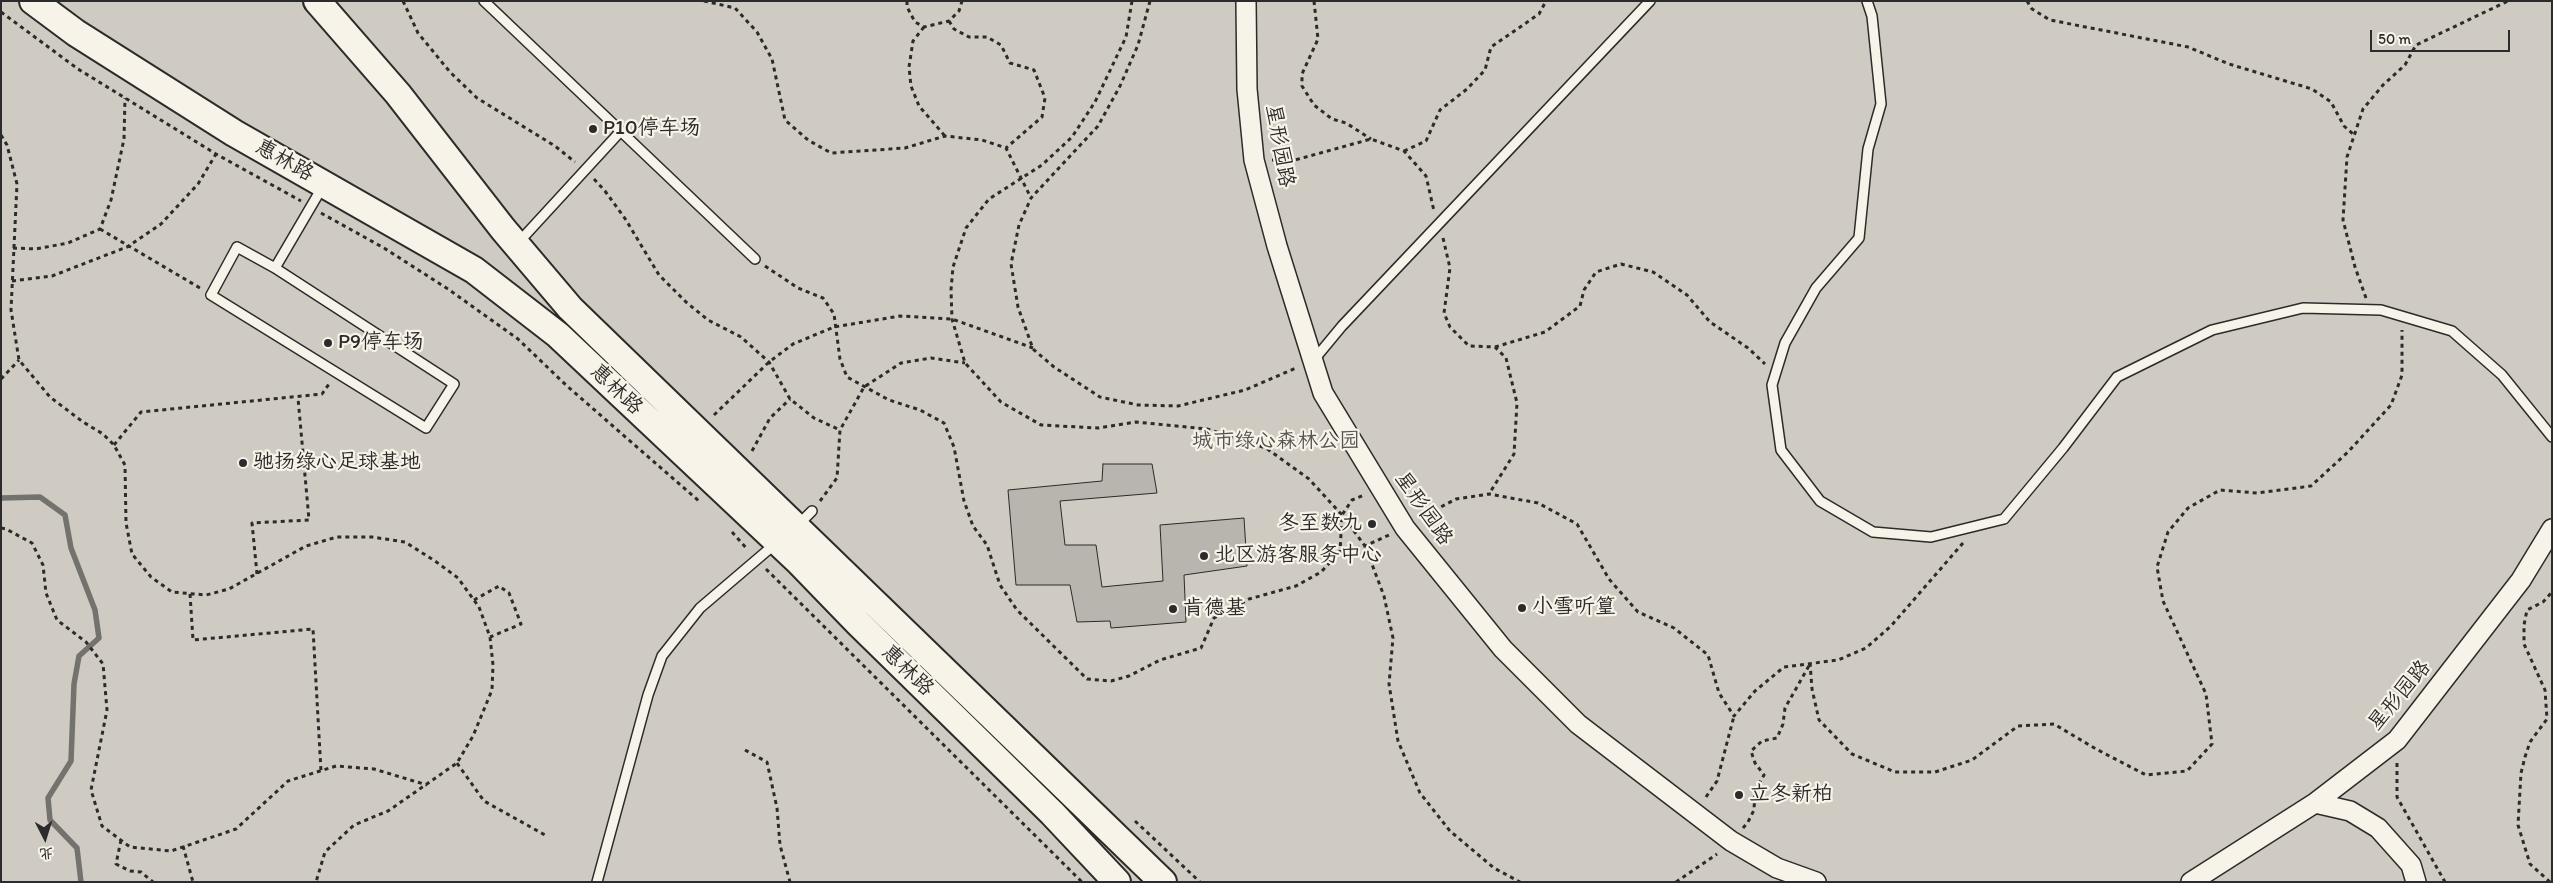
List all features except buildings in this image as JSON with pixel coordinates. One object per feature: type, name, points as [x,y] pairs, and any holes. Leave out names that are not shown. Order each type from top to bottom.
[{"type":"main road","name":"惠林路","points":[[33,1],[76,33],[234,133],[474,270],[558,336],[792,529],[1117,882]]},
{"type":"main road","name":"惠林路","points":[[317,1],[398,94],[516,245],[570,308],[792,529],[884,614],[1163,882]]},
{"type":"street","name":"星形园路","points":[[1246,1],[1247,89],[1254,160],[1277,246],[1323,393],[1405,528],[1503,649],[1578,724],[1731,841],[1777,868],[1816,882]]},
{"type":"street","name":"星形园路","points":[[2190,882],[2315,803],[2397,740],[2521,580],[2552,529]]},
{"type":"street","points":[[2315,803],[2350,811],[2378,828],[2411,865],[2416,882]]},
{"type":"lane","points":[[484,1],[755,259]]},
{"type":"lane","points":[[1313,361],[1342,326],[1650,1]]},
{"type":"lane","points":[[1867,1],[1872,16],[1880,104],[1868,149],[1859,238],[1816,288],[1785,343],[1772,385],[1781,450],[1820,501],[1873,532],[1931,537],[2004,520],[2064,448],[2117,377],[2212,330],[2303,308],[2372,310],[2402,316],[2452,331],[2502,375],[2552,438]]},
{"type":"lane","points":[[516,245],[620,132]]},
{"type":"lane","points":[[275,268],[324,183]]},
{"type":"lane","points":[[237,247],[275,268],[454,384],[426,428],[211,295],[237,247]]},
{"type":"lane","points":[[597,882],[648,696],[662,656],[700,608],[792,529]]},
{"type":"path","points":[[403,1],[418,33],[457,78],[478,98],[555,146],[585,170],[605,190],[659,275],[701,314],[740,337],[769,362],[790,399],[814,418],[840,430]]},
{"type":"path","points":[[704,1],[735,8],[757,32],[772,59],[785,120],[808,140],[831,153],[904,148],[945,136],[982,140],[1006,148],[1030,198]]},
{"type":"path","points":[[907,1],[907,7],[915,22],[924,27]]},
{"type":"path","points":[[945,136],[919,106],[911,86],[909,67],[913,42],[924,27],[949,21],[959,11],[962,1]]},
{"type":"path","points":[[1132,1],[1126,37],[1095,102],[1072,136],[1042,165],[989,199],[966,228],[953,267],[952,319],[965,363],[1001,402],[1040,425],[1098,428],[1136,422],[1207,429],[1266,448],[1309,479],[1342,515],[1365,546],[1384,596],[1392,638],[1389,684],[1398,741],[1420,793],[1450,831],[1494,868],[1520,882]]},
{"type":"path","points":[[1033,349],[1018,307],[1011,264],[1019,225],[1030,198],[1098,126],[1120,86],[1138,45],[1150,1]]},
{"type":"path","points":[[1314,1],[1318,39],[1302,74],[1302,86],[1314,105],[1332,120],[1346,123],[1371,139],[1404,151],[1426,176],[1437,226],[1446,243],[1450,268],[1444,313],[1450,327],[1469,346],[1495,347],[1545,332],[1580,306],[1584,290],[1596,272],[1621,264],[1653,272],[1687,295],[1710,322],[1776,371]]},
{"type":"path","points":[[1404,151],[1426,141],[1440,110],[1467,89],[1485,70],[1491,47],[1539,14],[1546,1]]},
{"type":"path","points":[[2027,1],[2032,9],[2050,20],[2188,47],[2229,64],[2312,88],[2331,102],[2344,126],[2354,134]]},
{"type":"path","points":[[2372,310],[2354,267],[2343,220],[2344,179],[2347,156],[2363,109],[2404,65],[2416,44],[2508,1]]},
{"type":"path","name":"惠林路","points":[[1,12],[78,69],[216,154],[384,248],[448,289],[518,339],[568,386],[701,503]]},
{"type":"path","points":[[949,21],[954,29],[969,37],[987,36],[1001,45],[1010,63],[1034,70],[1044,98],[1042,117],[1006,148]]},
{"type":"path","points":[[13,248],[36,249],[68,243],[100,229],[111,200],[124,139],[125,98]]},
{"type":"path","points":[[1,135],[7,145],[17,184],[11,310],[19,360],[50,397],[83,422],[103,434],[114,445],[125,465],[126,523],[132,554],[151,577],[172,592],[206,596],[229,589],[306,546],[337,537],[372,537],[405,542],[458,578],[474,600],[490,637],[493,665],[492,690],[473,736],[457,763],[388,811],[354,826],[325,852],[316,882]]},
{"type":"path","points":[[1254,160],[1295,160],[1371,139]]},
{"type":"path","points":[[12,281],[52,276],[128,247],[161,224],[198,184],[216,154]]},
{"type":"path","points":[[100,229],[211,295]]},
{"type":"path","points":[[755,259],[798,288],[823,298],[834,314],[834,327],[840,359],[847,378],[889,400],[920,410],[944,423],[954,446],[964,502],[973,526],[987,545],[1000,585],[1017,610],[1087,679],[1111,681],[1129,676],[1160,660],[1201,648],[1214,618],[1249,599],[1296,586],[1321,572],[1340,552],[1365,546],[1405,528],[1456,499],[1489,494],[1538,503],[1577,524],[1609,579],[1638,612],[1674,628],[1708,655],[1719,693],[1734,716]]},
{"type":"path","points":[[714,415],[769,362],[794,344],[834,327],[900,316],[952,319],[1033,349],[1054,367],[1100,397],[1138,405],[1178,406],[1245,390],[1313,361]]},
{"type":"path","points":[[1810,663],[1812,689],[1819,720],[1852,754],[1895,772],[1935,772],[1972,760],[2018,726],[2054,724],[2096,749],[2146,775],[2187,771],[2212,744],[2206,694],[2163,600],[2157,567],[2168,532],[2188,508],[2220,490],[2258,493],[2311,486],[2348,452],[2391,405],[2402,375],[2402,316]]},
{"type":"path","points":[[1489,494],[1514,454],[1517,432],[1517,403],[1506,358],[1495,347]]},
{"type":"path","points":[[792,529],[837,478],[840,430],[864,387],[901,363],[931,358],[965,363]]},
{"type":"path","points":[[1,379],[19,360]]},
{"type":"path","points":[[114,445],[141,412],[298,398],[322,394],[337,373]]},
{"type":"path","points":[[257,574],[252,523],[308,520],[298,398]]},
{"type":"path","points":[[752,452],[770,418],[790,399]]},
{"type":"path","points":[[707,408],[720,421]]},
{"type":"path","points":[[746,445],[759,458]]},
{"type":"path","points":[[1340,552],[1342,515],[1352,500],[1380,487]]},
{"type":"path","points":[[1706,797],[1717,781],[1734,716],[1755,691],[1784,667],[1838,660],[1866,648],[1891,626],[1958,548],[1987,524]]},
{"type":"path","points":[[1,528],[6,528],[32,543],[43,565],[46,593],[57,620],[86,642],[102,664],[106,710],[91,790],[102,826],[130,847],[171,851],[236,829],[288,782],[336,766],[374,769],[428,785]]},
{"type":"path","name":"惠林路","points":[[729,529],[1082,882]]},
{"type":"path","points":[[474,600],[499,586],[509,593],[521,624],[490,637]]},
{"type":"path","points":[[2550,882],[2530,864],[2518,825],[2521,773],[2525,757],[2530,742],[2546,719],[2545,690],[2524,644],[2524,625],[2527,610],[2543,602],[2552,592]]},
{"type":"path","points":[[190,594],[193,640],[312,629],[321,771]]},
{"type":"path","points":[[1676,882],[1715,855],[1748,822],[1754,810],[1755,791],[1764,775],[1755,763],[1751,751],[1762,741],[1777,738],[1783,724],[1785,708],[1810,663]]},
{"type":"path","points":[[2397,740],[2397,797],[2445,882]]},
{"type":"path","points":[[745,750],[767,762],[777,808],[780,845],[790,882]]},
{"type":"path","points":[[457,763],[484,801],[545,835]]},
{"type":"path","points":[[1128,814],[1200,882]]},
{"type":"path","points":[[121,840],[116,864],[130,871],[141,872],[153,882]]},
{"type":"path","points":[[183,846],[193,882]]},
{"type":"green space","name":"城市绿心森林公园","points":[[1,1],[2552,1],[2552,882],[1,882]]},
{"type":"waterway","points":[[1,498],[40,497],[65,515],[71,548],[95,610],[99,638],[79,656],[74,684],[71,761],[48,798],[50,820],[77,848],[81,882]]},
{"type":"place","name":"P10停车场","points":[[593,129]]},
{"type":"place","name":"P9停车场","points":[[328,343]]},
{"type":"place","name":"驰扬绿心足球基地","points":[[243,463]]},
{"type":"place","name":"冬至数九","points":[[1372,524]]},
{"type":"place","name":"北区游客服务中心","points":[[1204,556]]},
{"type":"place","name":"小雪听篁","points":[[1522,608]]},
{"type":"place","name":"肯德基","points":[[1173,609]]},
{"type":"place","name":"立冬新柏","points":[[1739,795]]}]
